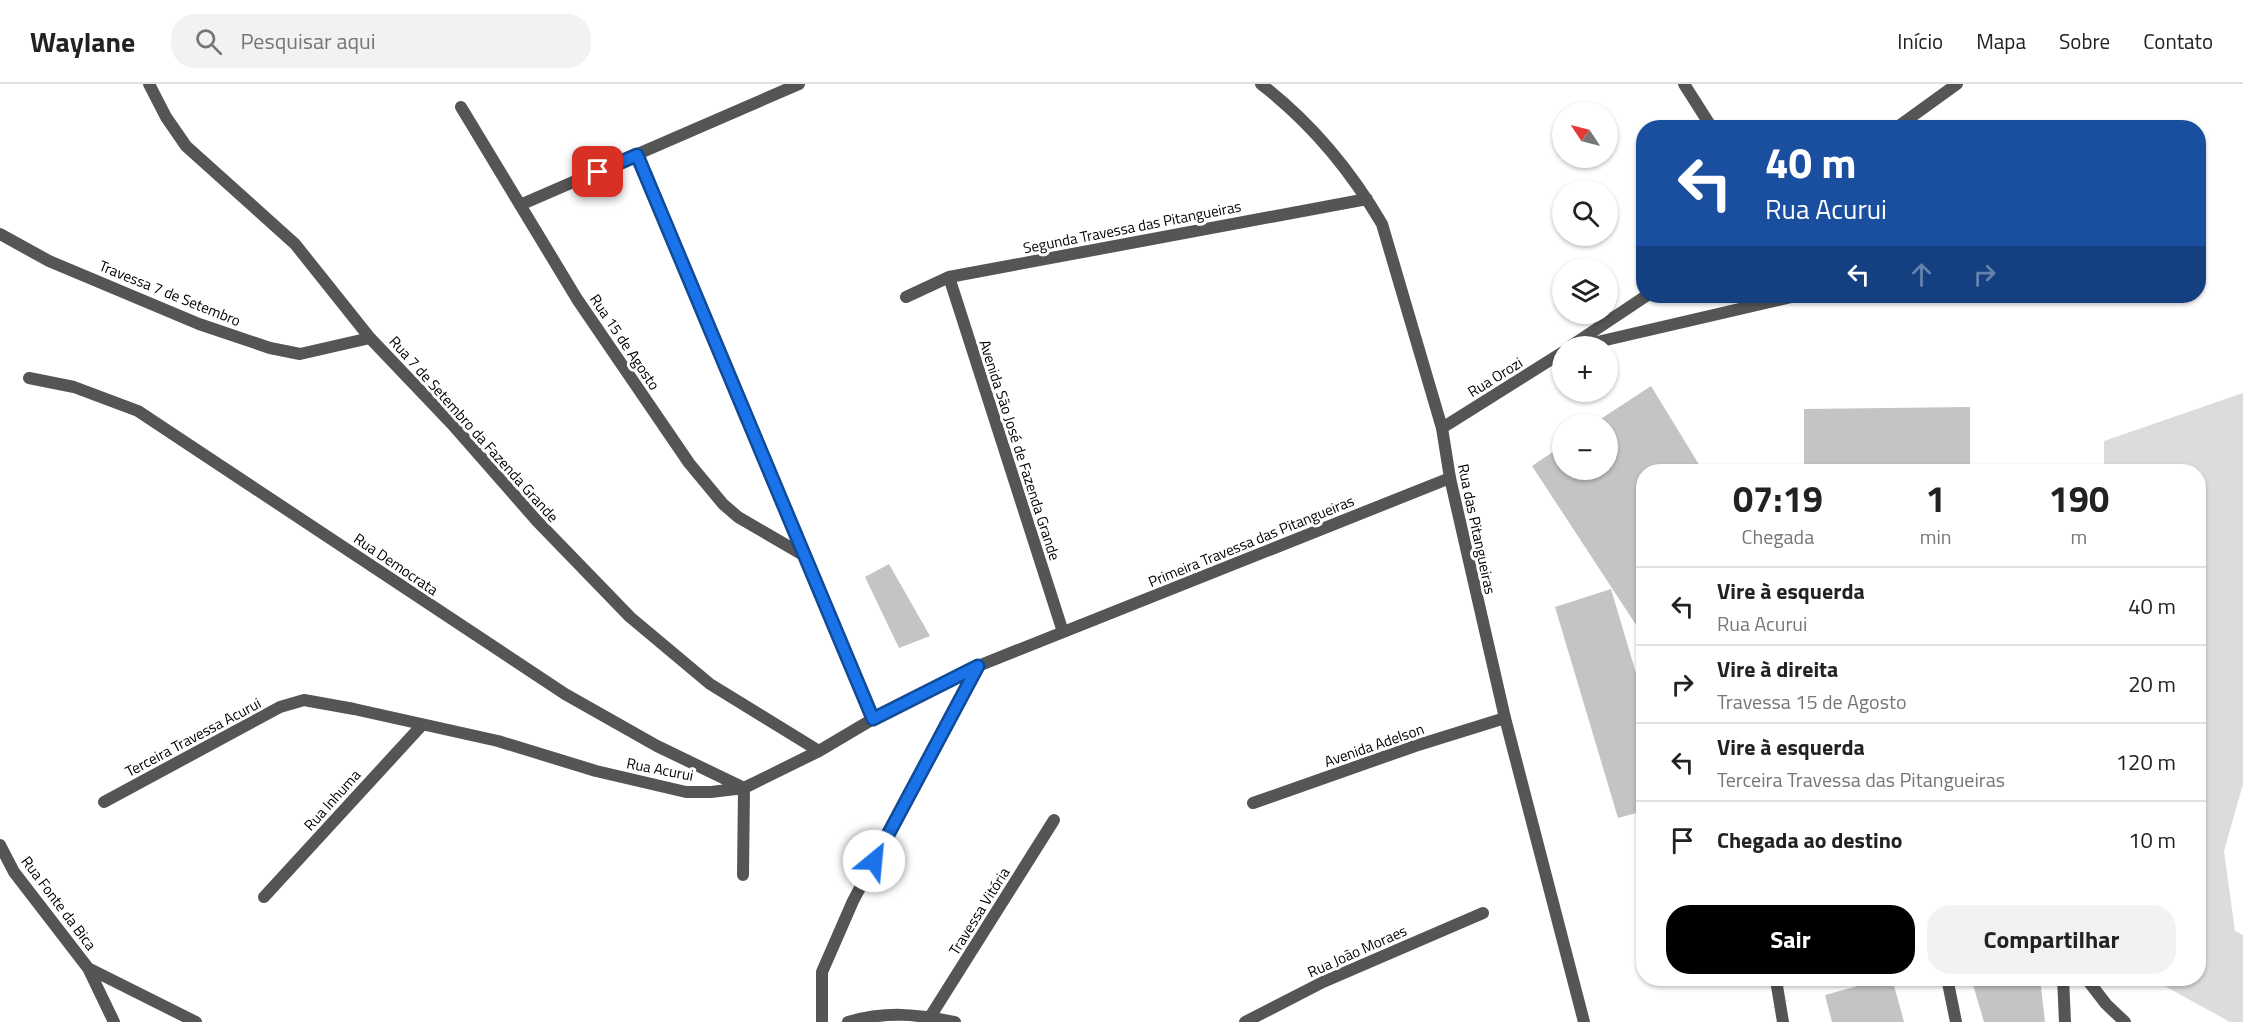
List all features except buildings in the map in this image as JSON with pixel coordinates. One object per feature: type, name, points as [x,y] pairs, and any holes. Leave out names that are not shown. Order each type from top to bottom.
[{"type":"street","name":"Rua 7 de Setembro da Fazenda Grande","points":[[149,84],[166,117],[186,146],[295,244],[370,338],[452,424],[537,521],[630,617],[710,684],[819,752]]},
{"type":"street","points":[[520,205],[799,84]]},
{"type":"street","name":"Rua das Pitangueiras","points":[[1261,84],[1287,105],[1336,159],[1367,199],[1382,225],[1442,428],[1450,478],[1505,718],[1584,1022]]},
{"type":"street","points":[[1684,84],[1707,120]]},
{"type":"street","points":[[1907,120],[1957,84]]},
{"type":"street","name":"Rua 15 de Agosto","points":[[461,107],[577,298],[689,464],[723,504],[738,517],[805,556]]},
{"type":"street","points":[[637,155],[873,719]]},
{"type":"street","name":"Segunda Travessa das Pitangueiras","points":[[906,297],[949,277],[1367,199]]},
{"type":"street","name":"Travessa 7 de Setembro","points":[[0,234],[49,261],[199,324],[270,348],[300,354],[370,338]]},
{"type":"street","name":"Avenida São José de Fazenda Grande","points":[[949,277],[1063,632]]},
{"type":"street","points":[[1586,336],[1636,303]]},
{"type":"street","points":[[1618,337],[1766,303]]},
{"type":"street","name":"Rua Orozi","points":[[1442,428],[1552,359]]},
{"type":"street","name":"Rua Democrata","points":[[28,378],[74,387],[138,411],[565,694],[657,746],[744,788]]},
{"type":"street","name":"Primeira Travessa das Pitangueiras","points":[[1063,632],[1450,478]]},
{"type":"street","name":"Rua Acurui","points":[[297,701],[335,705],[498,741],[649,784],[686,792],[711,792],[744,788],[819,752],[873,719],[978,666],[1063,632]]},
{"type":"street","points":[[822,1022],[822,972],[853,900],[978,666]]},
{"type":"street","name":"Terceira Travessa Acurui","points":[[104,802],[280,707],[297,701]]},
{"type":"street","name":"Avenida Adelson","points":[[1253,802],[1415,746],[1505,718]]},
{"type":"street","name":"Rua Inhuma","points":[[264,897],[422,724]]},
{"type":"street","points":[[743,875],[744,788]]},
{"type":"street","name":"Travessa Vitória","points":[[930,1017],[1054,820]]},
{"type":"street","name":"Rua Fonte da Bica","points":[[0,845],[14,872],[88,968],[196,1022]]},
{"type":"street","name":"Rua João Moraes","points":[[1245,1022],[1323,982],[1483,913]]},
{"type":"street","points":[[88,968],[114,1022]]},
{"type":"street","points":[[1777,986],[1783,1022]]},
{"type":"street","points":[[1949,986],[1956,1022]]},
{"type":"street","points":[[2064,986],[2066,1022]]},
{"type":"street","points":[[2092,986],[2106,1004],[2126,1022]]},
{"type":"street","points":[[848,1022],[870,1015],[894,1014],[955,1022]]},
{"type":"shaded area","points":[[2243,393],[2243,784],[2224,851],[2235,931],[2243,935],[2243,1022],[2230,1022],[2165,986],[2206,986],[2206,464],[2104,464],[2104,441]]},
{"type":"route","points":[[598,172],[637,155],[873,719],[978,666],[874,861]]}]
